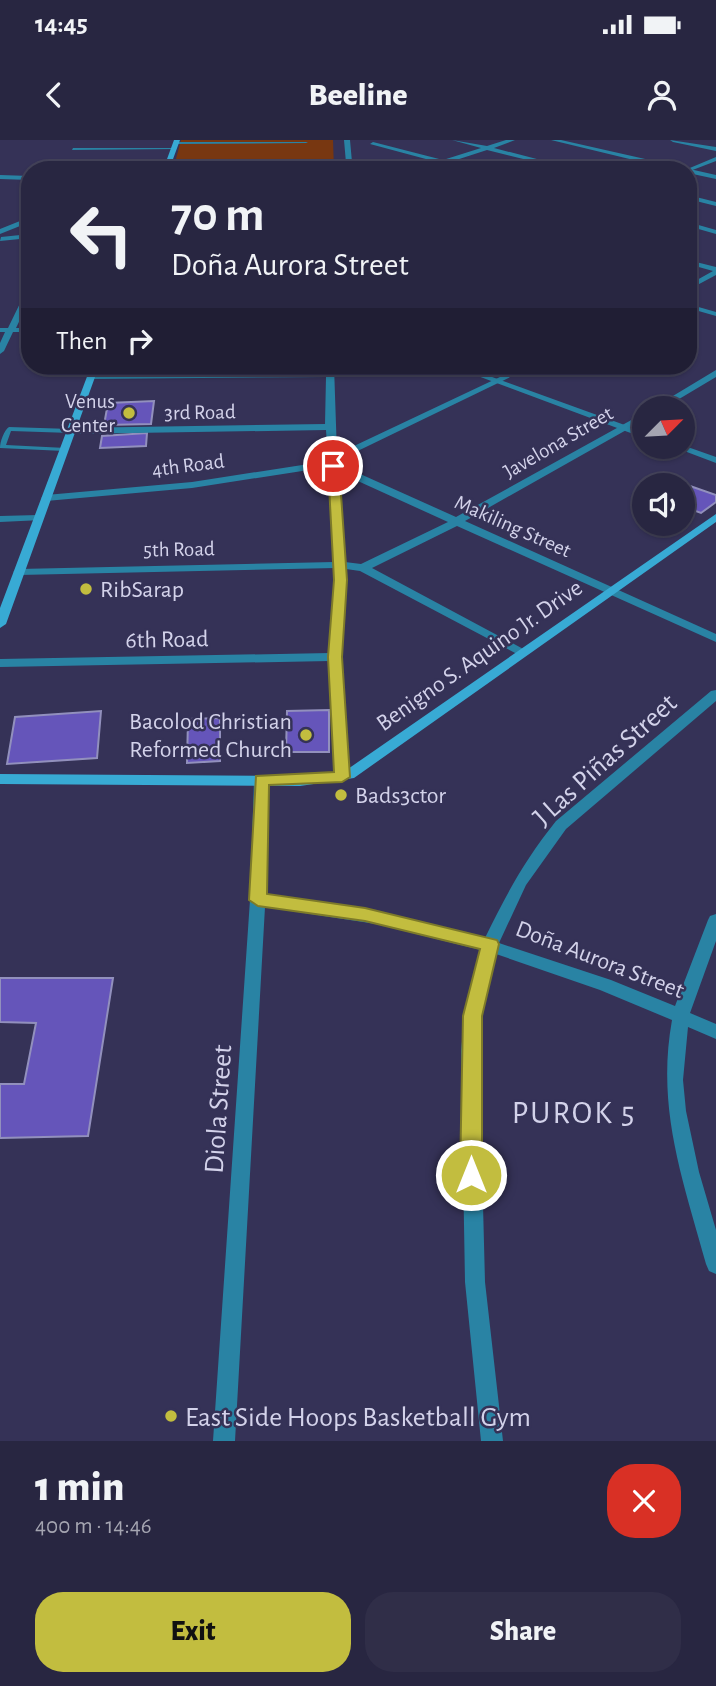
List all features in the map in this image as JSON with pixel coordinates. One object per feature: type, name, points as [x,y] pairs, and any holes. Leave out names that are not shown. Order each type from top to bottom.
[{"type":"main road","points":[[169,161],[175,144]]},
{"type":"main road","points":[[0,624],[92,375]]},
{"type":"main road","name":"Benigno S. Aquino Jr. Drive","points":[[0,779],[300,781],[342,777],[355,771],[521,651],[716,516]]},
{"type":"street","points":[[347,140],[349,161]]},
{"type":"street","points":[[455,140],[539,161]]},
{"type":"street","points":[[446,161],[512,140]]},
{"type":"street","points":[[554,140],[646,161]]},
{"type":"street","points":[[674,140],[716,149]]},
{"type":"street","points":[[373,144],[439,161]]},
{"type":"street","points":[[697,166],[716,159]]},
{"type":"street","points":[[697,173],[716,177]]},
{"type":"street","points":[[0,177],[21,178]]},
{"type":"street","points":[[697,199],[716,204]]},
{"type":"street","points":[[0,232],[21,223]]},
{"type":"street","points":[[697,227],[716,232]]},
{"type":"street","points":[[0,239],[21,237]]},
{"type":"street","points":[[697,265],[716,271]]},
{"type":"street","points":[[697,283],[716,271]]},
{"type":"street","points":[[0,351],[21,309]]},
{"type":"street","points":[[697,309],[716,314]]},
{"type":"street","points":[[0,330],[21,330]]},
{"type":"street","points":[[677,396],[716,373]]},
{"type":"street","points":[[330,375],[330,427],[340,565],[335,657],[342,777]]},
{"type":"street","points":[[480,375],[632,431]]},
{"type":"street","name":"4th Road","points":[[46,498],[192,485],[333,463],[510,375]]},
{"type":"street","name":"Javelona Street","points":[[363,568],[456,522],[632,423]]},
{"type":"street","name":"3rd Road","points":[[71,431],[330,427]]},
{"type":"street","points":[[695,453],[716,460]]},
{"type":"street","name":"Makiling Street","points":[[333,463],[456,522],[716,638]]},
{"type":"street","points":[[0,519],[38,519]]},
{"type":"street","points":[[340,565],[363,568],[521,651]]},
{"type":"street","name":"5th Road","points":[[19,572],[340,565]]},
{"type":"street","name":"6th Road","points":[[0,663],[335,657]]},
{"type":"street","name":"J Las Piñas Street","points":[[492,1441],[475,1282],[470,1081],[473,1016],[490,944],[519,883],[561,825],[716,694]]},
{"type":"street","name":"Diola Street","points":[[224,1441],[258,900],[261,780]]},
{"type":"street","name":"Doña Aurora Street","points":[[258,900],[365,915],[490,944],[590,978],[716,1032]]},
{"type":"street","points":[[714,1252],[679,1134],[674,1084],[681,1016],[716,920]]},
{"type":"lane","points":[[74,149],[175,144],[306,143]]},
{"type":"lane","points":[[64,449],[2,447],[9,429],[71,431]]},
{"type":"shaded area","points":[[181,140],[333,140],[334,161],[175,161]]},
{"type":"building","name":"Venus Center","points":[[154,401],[151,424],[104,425],[108,403]]},
{"type":"building","points":[[147,433],[146,446],[100,448],[102,436]]},
{"type":"building","points":[[695,488],[716,495],[716,502],[701,513],[695,511]]},
{"type":"building","name":"Bacolod Christian Reformed Church","points":[[329,710],[329,752],[286,752],[287,711]]},
{"type":"building","points":[[101,711],[97,758],[7,764],[15,717]]},
{"type":"building","points":[[220,718],[220,761],[187,763],[188,719]]},
{"type":"building","points":[[0,978],[113,978],[88,1136],[0,1138],[0,1084],[24,1084],[36,1023],[0,1022]]},
{"type":"place","name":"Venus Center","points":[[129,413]]},
{"type":"place","name":"RibSarap","points":[[86,589]]},
{"type":"place","name":"Bacolod Christian Reformed Church","points":[[306,735]]},
{"type":"place","name":"Bads3ctor","points":[[341,795]]},
{"type":"place","name":"East Side Hoops Basketball Gym","points":[[171,1416]]},
{"type":"district","name":"PUROK 5","points":[[574,1112]]},
{"type":"route","points":[[333,466],[341,580],[335,657],[342,777],[300,781],[261,780],[258,900],[312,905],[365,915],[490,944],[473,1016],[470,1050],[471,1175]]}]
